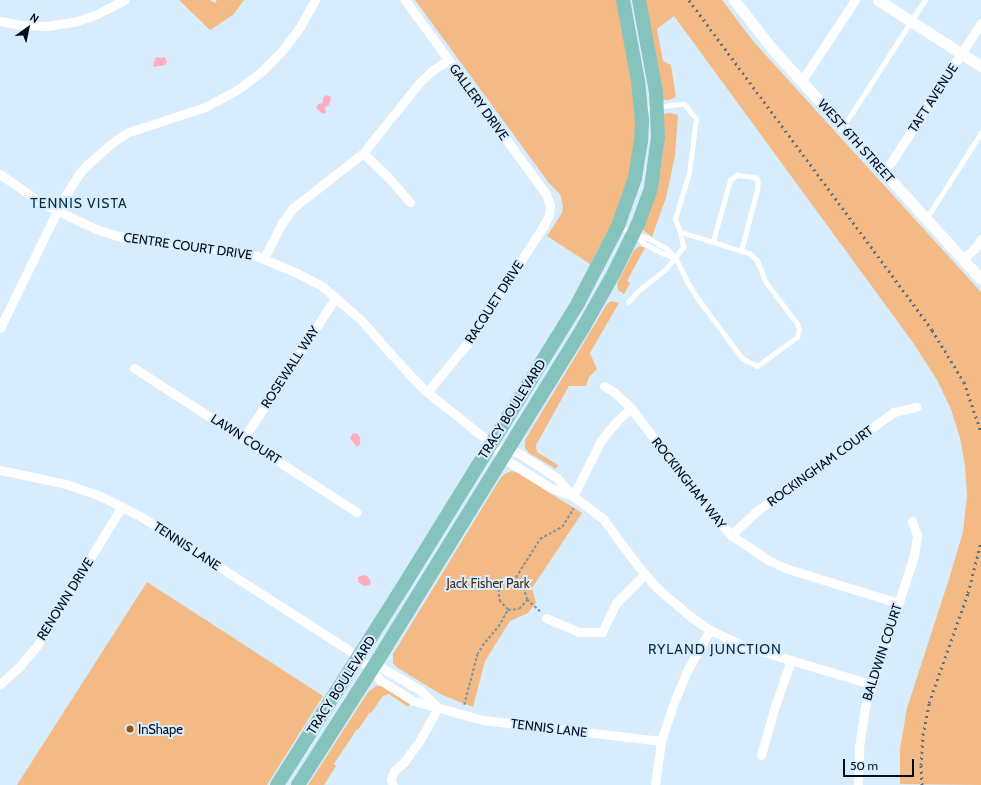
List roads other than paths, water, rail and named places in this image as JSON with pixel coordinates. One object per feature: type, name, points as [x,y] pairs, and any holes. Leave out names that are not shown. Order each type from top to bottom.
[{"type":"main road","name":"TRACY BOULEVARD","points":[[277,785],[358,658],[578,303],[618,226],[630,196],[636,173],[641,142],[642,109],[623,0]]},
{"type":"main road","name":"TRACY BOULEVARD","points":[[298,785],[373,667],[600,300],[634,234],[647,200],[655,170],[658,137],[658,108],[654,76],[639,0]]},
{"type":"street","points":[[0,21],[21,25],[47,26],[77,21],[97,14],[125,0]]},
{"type":"street","points":[[0,328],[57,212],[78,175],[100,152],[116,140],[143,126],[205,107],[224,98],[252,80],[272,62],[291,40],[315,0]]},
{"type":"street","name":"GALLERY DRIVE","points":[[405,0],[546,194],[550,205]]},
{"type":"street","name":"WEST 6TH STREET","points":[[734,0],[755,29],[981,279]]},
{"type":"street","points":[[801,80],[855,0]]},
{"type":"street","points":[[878,0],[981,66]]},
{"type":"street","name":"TAFT AVENUE","points":[[883,170],[892,162],[981,23]]},
{"type":"street","points":[[264,258],[282,223],[293,208],[364,153],[419,83],[433,70],[448,60]]},
{"type":"street","points":[[364,153],[410,202]]},
{"type":"street","name":"CENTRE COURT DRIVE","points":[[0,174],[26,193],[57,212],[118,236],[141,241],[225,250],[264,258],[323,287],[360,319],[427,392],[491,444],[506,453],[551,488],[576,498],[603,519],[656,587],[691,618],[710,630],[744,646],[870,684]]},
{"type":"street","name":"RACQUET DRIVE","points":[[427,392],[467,344],[544,225],[549,215],[550,205]]},
{"type":"street","points":[[963,259],[975,248],[981,239]]},
{"type":"street","name":"ROSEWALL WAY","points":[[244,438],[336,297]]},
{"type":"street","name":"LAWN COURT","points":[[134,368],[357,512]]},
{"type":"street","name":"ROCKINGHAM WAY","points":[[604,386],[614,392],[631,408],[700,501],[731,535],[768,560],[785,568],[898,603]]},
{"type":"street","name":"ROCKINGHAM COURT","points":[[731,535],[757,511],[894,412],[916,407]]},
{"type":"street","points":[[576,498],[601,440],[617,420],[631,408]]},
{"type":"street","name":"TENNIS LANE","points":[[0,470],[66,484],[100,496],[122,506],[157,527],[373,667],[380,680],[414,701],[483,720],[661,741]]},
{"type":"street","name":"RENOWN DRIVE","points":[[0,684],[20,667],[36,647],[122,506]]},
{"type":"street","name":"BALDWIN COURT","points":[[858,785],[859,747],[870,684],[914,555],[917,535],[912,521]]},
{"type":"street","points":[[546,618],[579,632],[602,632],[616,603],[645,574]]},
{"type":"street","points":[[655,785],[661,741],[674,702],[688,669],[710,630]]},
{"type":"street","points":[[761,755],[775,706],[791,660]]},
{"type":"street","points":[[393,785],[391,779],[394,770],[404,762],[438,708]]},
{"type":"lane","points":[[843,127],[925,0]]},
{"type":"lane","points":[[628,302],[639,290],[666,269],[676,258],[683,246],[675,219],[689,173],[696,119],[684,104],[642,109]]},
{"type":"lane","points":[[926,219],[981,133]]},
{"type":"lane","points":[[712,241],[730,180],[737,175],[755,178],[758,180],[758,188],[742,250]]},
{"type":"lane","points":[[618,226],[634,234],[648,238],[666,248],[676,258],[688,283],[699,300],[742,358],[756,366],[797,337],[799,330],[797,324],[766,283],[757,261],[750,254],[742,250],[680,232]]},
{"type":"lane","points":[[634,234],[644,244],[663,254],[676,258]]},
{"type":"railway","points":[[689,0],[932,330],[964,382],[981,432]]},
{"type":"railway","points":[[922,785],[921,765],[923,735],[929,703],[968,593],[981,542]]},
{"type":"place","name":"InShape","points":[[130,729]]},
{"type":"district","name":"TENNIS VISTA","points":[[79,203]]},
{"type":"district","name":"RYLAND JUNCTION","points":[[715,649]]},
{"type":"park label","name":"Jack Fisher Park","points":[[488,583]]}]
